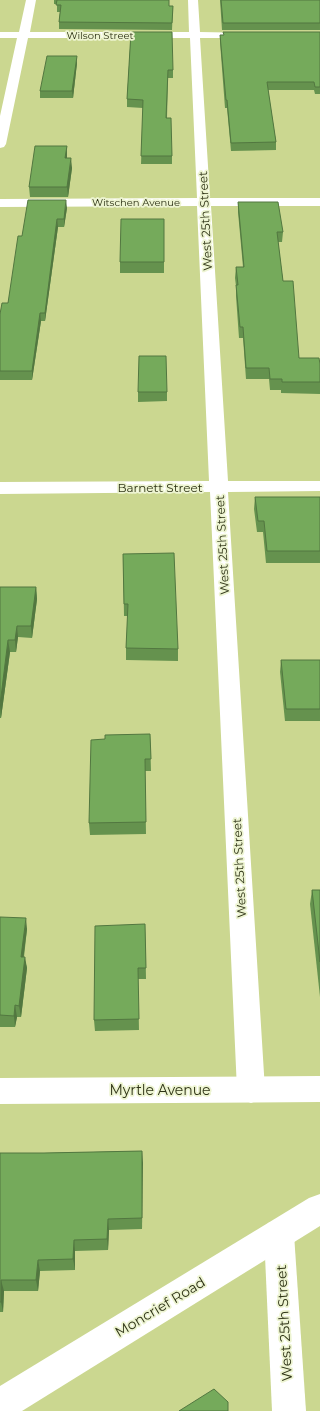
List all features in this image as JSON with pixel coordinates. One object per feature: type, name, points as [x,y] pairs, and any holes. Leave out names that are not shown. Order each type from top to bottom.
[{"type":"street","points":[[0,144],[31,0]]},
{"type":"street","name":"West 25th Street","points":[[193,0],[251,1090]]},
{"type":"street","name":"Wilson Street","points":[[0,36],[258,35]]},
{"type":"street","name":"Witschen Avenue","points":[[0,203],[320,202]]},
{"type":"street","name":"Barnett Street","points":[[0,488],[320,486]]},
{"type":"street","name":"Myrtle Avenue","points":[[0,1091],[320,1089]]},
{"type":"street","name":"Moncrief Road","points":[[0,1405],[320,1209]]},
{"type":"street","name":"West 25th Street","points":[[279,1234],[289,1411]]},
{"type":"building","points":[[57,0],[169,0],[169,6],[173,6],[172,23],[59,22],[61,5],[56,5]]},
{"type":"building","points":[[221,0],[320,0],[320,23],[223,23]]},
{"type":"building","points":[[131,32],[172,32],[173,70],[168,70],[166,118],[171,118],[172,156],[141,156],[143,100],[127,99]]},
{"type":"building","points":[[223,32],[320,32],[320,87],[315,87],[314,82],[267,82],[276,142],[231,143],[220,35],[224,35]]},
{"type":"building","points":[[47,56],[77,56],[72,91],[40,91]]},
{"type":"building","points":[[35,146],[67,146],[65,158],[71,158],[67,187],[29,187]]},
{"type":"building","points":[[28,200],[66,200],[64,219],[57,219],[45,313],[40,313],[32,371],[0,371],[0,314],[2,303],[8,303],[18,236],[22,236]]},
{"type":"building","points":[[238,202],[278,202],[283,232],[277,232],[283,281],[293,281],[299,358],[319,358],[320,382],[282,382],[282,379],[270,379],[269,368],[246,368],[243,327],[240,327],[236,285],[238,285],[236,267],[244,267]]},
{"type":"building","points":[[121,219],[164,219],[164,262],[120,262]]},
{"type":"building","points":[[139,356],[166,356],[167,392],[138,392]]},
{"type":"building","points":[[255,497],[320,497],[320,551],[267,551],[264,521],[258,521]]},
{"type":"building","points":[[174,553],[178,649],[126,648],[128,604],[124,604],[123,554]]},
{"type":"building","points":[[0,587],[36,587],[31,626],[17,626],[15,640],[8,640],[0,705]]},
{"type":"building","points":[[281,660],[320,660],[320,709],[286,709]]},
{"type":"building","points":[[150,734],[151,759],[145,759],[146,822],[89,823],[91,740],[105,739],[105,735]]},
{"type":"building","points":[[312,890],[320,890],[320,962]]},
{"type":"building","points":[[0,917],[26,918],[21,957],[25,957],[19,1006],[15,1005],[14,1016],[0,1015]]},
{"type":"building","points":[[145,924],[146,968],[138,968],[139,1019],[94,1020],[95,926]]},
{"type":"building","points":[[142,1151],[142,1218],[108,1219],[107,1239],[74,1240],[73,1259],[38,1260],[36,1280],[1,1280],[0,1302],[0,1153]]},
{"type":"building","points":[[214,1389],[228,1402],[228,1411],[179,1411]]}]
